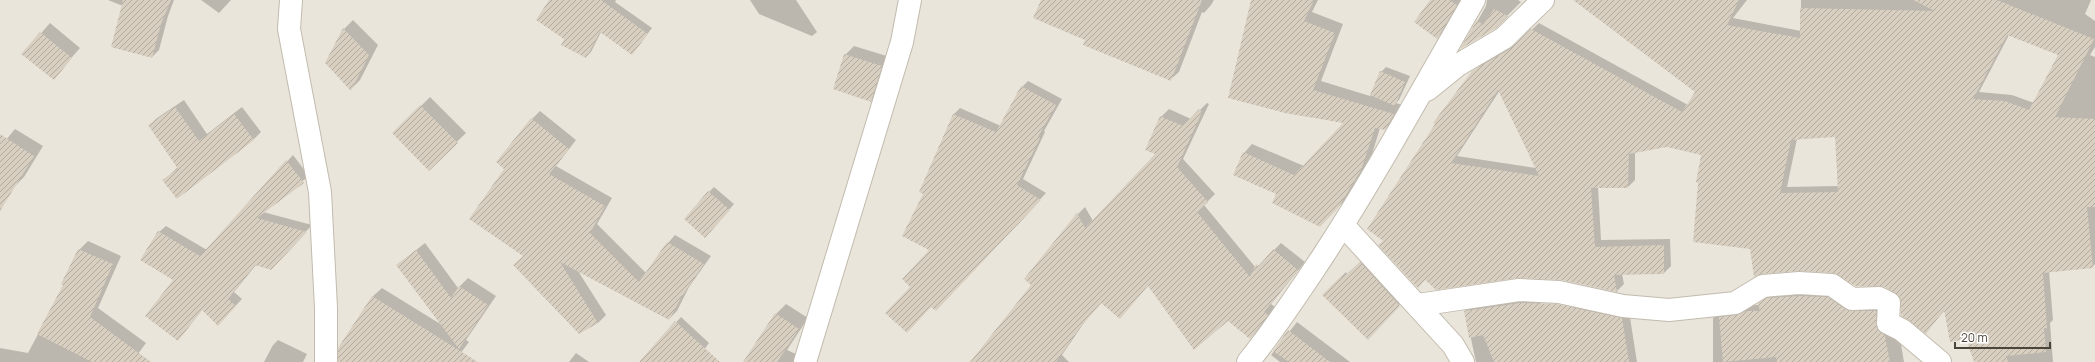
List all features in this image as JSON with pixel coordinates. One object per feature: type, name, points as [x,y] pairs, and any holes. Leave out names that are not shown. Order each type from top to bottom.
[{"type":"street","points":[[291,0],[289,29],[320,192],[326,308],[326,362]]},
{"type":"street","points":[[805,362],[902,42],[910,0]]},
{"type":"street","points":[[1248,362],[1296,298],[1343,225],[1376,172],[1474,0]]},
{"type":"street","points":[[1418,97],[1458,65],[1504,38],[1543,0]]},
{"type":"street","points":[[1343,225],[1418,304],[1454,345],[1463,362]]},
{"type":"street","points":[[1418,304],[1519,290],[1559,292],[1623,306],[1669,310],[1735,303],[1763,286],[1798,283],[1832,285],[1852,299],[1879,298],[1889,304],[1888,323],[1902,330],[1940,362]]},
{"type":"shaded area","points":[[0,0],[2095,0],[2095,362],[0,362]]},
{"type":"building","points":[[123,0],[171,0],[161,24],[152,58],[111,47]]},
{"type":"building","points":[[549,0],[601,0],[648,34],[632,55],[600,32],[586,58],[561,45],[564,39],[536,20]]},
{"type":"building","points":[[1041,0],[1202,0],[1171,81],[1083,45],[1085,40],[1033,18]]},
{"type":"building","points":[[1251,0],[1314,0],[1304,21],[1335,33],[1313,90],[1394,114],[1385,130],[1375,128],[1361,170],[1338,208],[1320,227],[1272,203],[1276,194],[1233,175],[1243,152],[1294,175],[1343,123],[1285,113],[1228,98]]},
{"type":"building","points":[[1430,0],[1449,0],[1457,5],[1437,39],[1414,22]]},
{"type":"building","points":[[1573,0],[1739,0],[1727,25],[1800,38],[1800,8],[1935,11],[1913,0],[1997,0],[2094,39],[2055,117],[2095,119],[2095,207],[2087,207],[2093,268],[2043,273],[2047,328],[2044,328],[2046,352],[2006,356],[2008,362],[1974,362],[1966,339],[1950,342],[1944,310],[1926,334],[1901,315],[1900,297],[1885,287],[1856,286],[1833,273],[1798,271],[1762,274],[1754,277],[1750,249],[1693,242],[1698,183],[1696,182],[1701,155],[1667,147],[1629,154],[1628,188],[1591,188],[1595,247],[1664,245],[1664,274],[1614,275],[1617,292],[1562,280],[1520,278],[1436,290],[1425,280],[1418,288],[1378,245],[1383,241],[1367,229],[1435,124],[1433,123],[1472,71],[1510,49],[1531,29],[1682,112],[1695,92]],"holes":[[[2007,35],[2058,55],[2029,110],[2005,101],[1973,99]],[[1498,90],[1539,176],[1451,163]],[[1835,137],[1838,192],[1780,193],[1791,140]]]},
{"type":"building","points":[[1494,9],[1508,16],[1496,28],[1460,49],[1477,20],[1483,25]]},
{"type":"building","points":[[343,28],[369,55],[351,91],[325,63]]},
{"type":"building","points":[[40,32],[72,58],[54,80],[21,54]]},
{"type":"building","points":[[844,54],[882,66],[871,102],[833,89]]},
{"type":"building","points":[[1380,71],[1405,82],[1395,106],[1370,95]]},
{"type":"building","points":[[1021,86],[1056,105],[1038,137],[1040,138],[1017,185],[1041,200],[936,311],[931,307],[907,333],[885,313],[910,287],[902,279],[929,250],[902,236],[923,194],[919,192],[953,114],[996,132]]},
{"type":"building","points":[[420,105],[458,143],[429,171],[392,133]]},
{"type":"building","points":[[175,107],[199,141],[234,114],[254,140],[177,199],[162,180],[178,169],[148,125]]},
{"type":"building","points":[[1199,109],[1202,112],[1177,167],[1208,202],[1197,212],[1250,277],[1256,264],[1259,266],[1273,249],[1298,270],[1264,312],[1268,315],[1250,339],[1228,321],[1194,350],[1148,286],[1120,319],[1101,303],[1079,329],[1056,362],[970,362],[1031,285],[1024,279],[1077,213],[1085,228],[1155,154],[1145,150],[1160,116],[1183,126]]},
{"type":"building","points":[[531,118],[569,149],[549,174],[605,206],[590,233],[639,282],[667,242],[704,264],[682,296],[669,320],[560,262],[598,323],[579,334],[513,265],[523,256],[469,219],[504,169],[496,162]]},
{"type":"building","points":[[0,134],[34,156],[0,211]]},
{"type":"building","points":[[286,160],[304,183],[257,218],[307,232],[271,270],[255,265],[228,299],[236,306],[218,326],[202,310],[178,341],[145,316],[173,280],[140,260],[158,231],[200,256]]},
{"type":"building","points":[[708,191],[730,210],[705,238],[684,219]]},
{"type":"building","points":[[78,249],[113,264],[90,317],[151,362],[92,362],[37,334],[63,285],[61,284]]},
{"type":"building","points":[[416,250],[451,298],[459,286],[488,305],[459,349],[396,265]]},
{"type":"building","points":[[1360,262],[1400,306],[1368,340],[1322,295],[1340,277],[1342,278]]},
{"type":"building","points":[[372,296],[478,362],[338,362],[338,348]]},
{"type":"building","points":[[1799,296],[1828,297],[1845,309],[1852,311],[1876,311],[1877,329],[1885,336],[1890,362],[1777,362],[1776,357],[1723,362],[1719,317],[1737,315],[1746,311],[1760,311],[1758,303],[1767,298]]},
{"type":"building","points":[[1520,303],[1557,304],[1622,318],[1629,362],[1494,362],[1483,335],[1469,338],[1464,311]]},
{"type":"building","points":[[775,313],[799,329],[777,362],[743,362]]},
{"type":"building","points":[[675,321],[720,362],[639,362]]},
{"type":"building","points":[[1288,330],[1330,362],[1289,362],[1273,351]]}]
